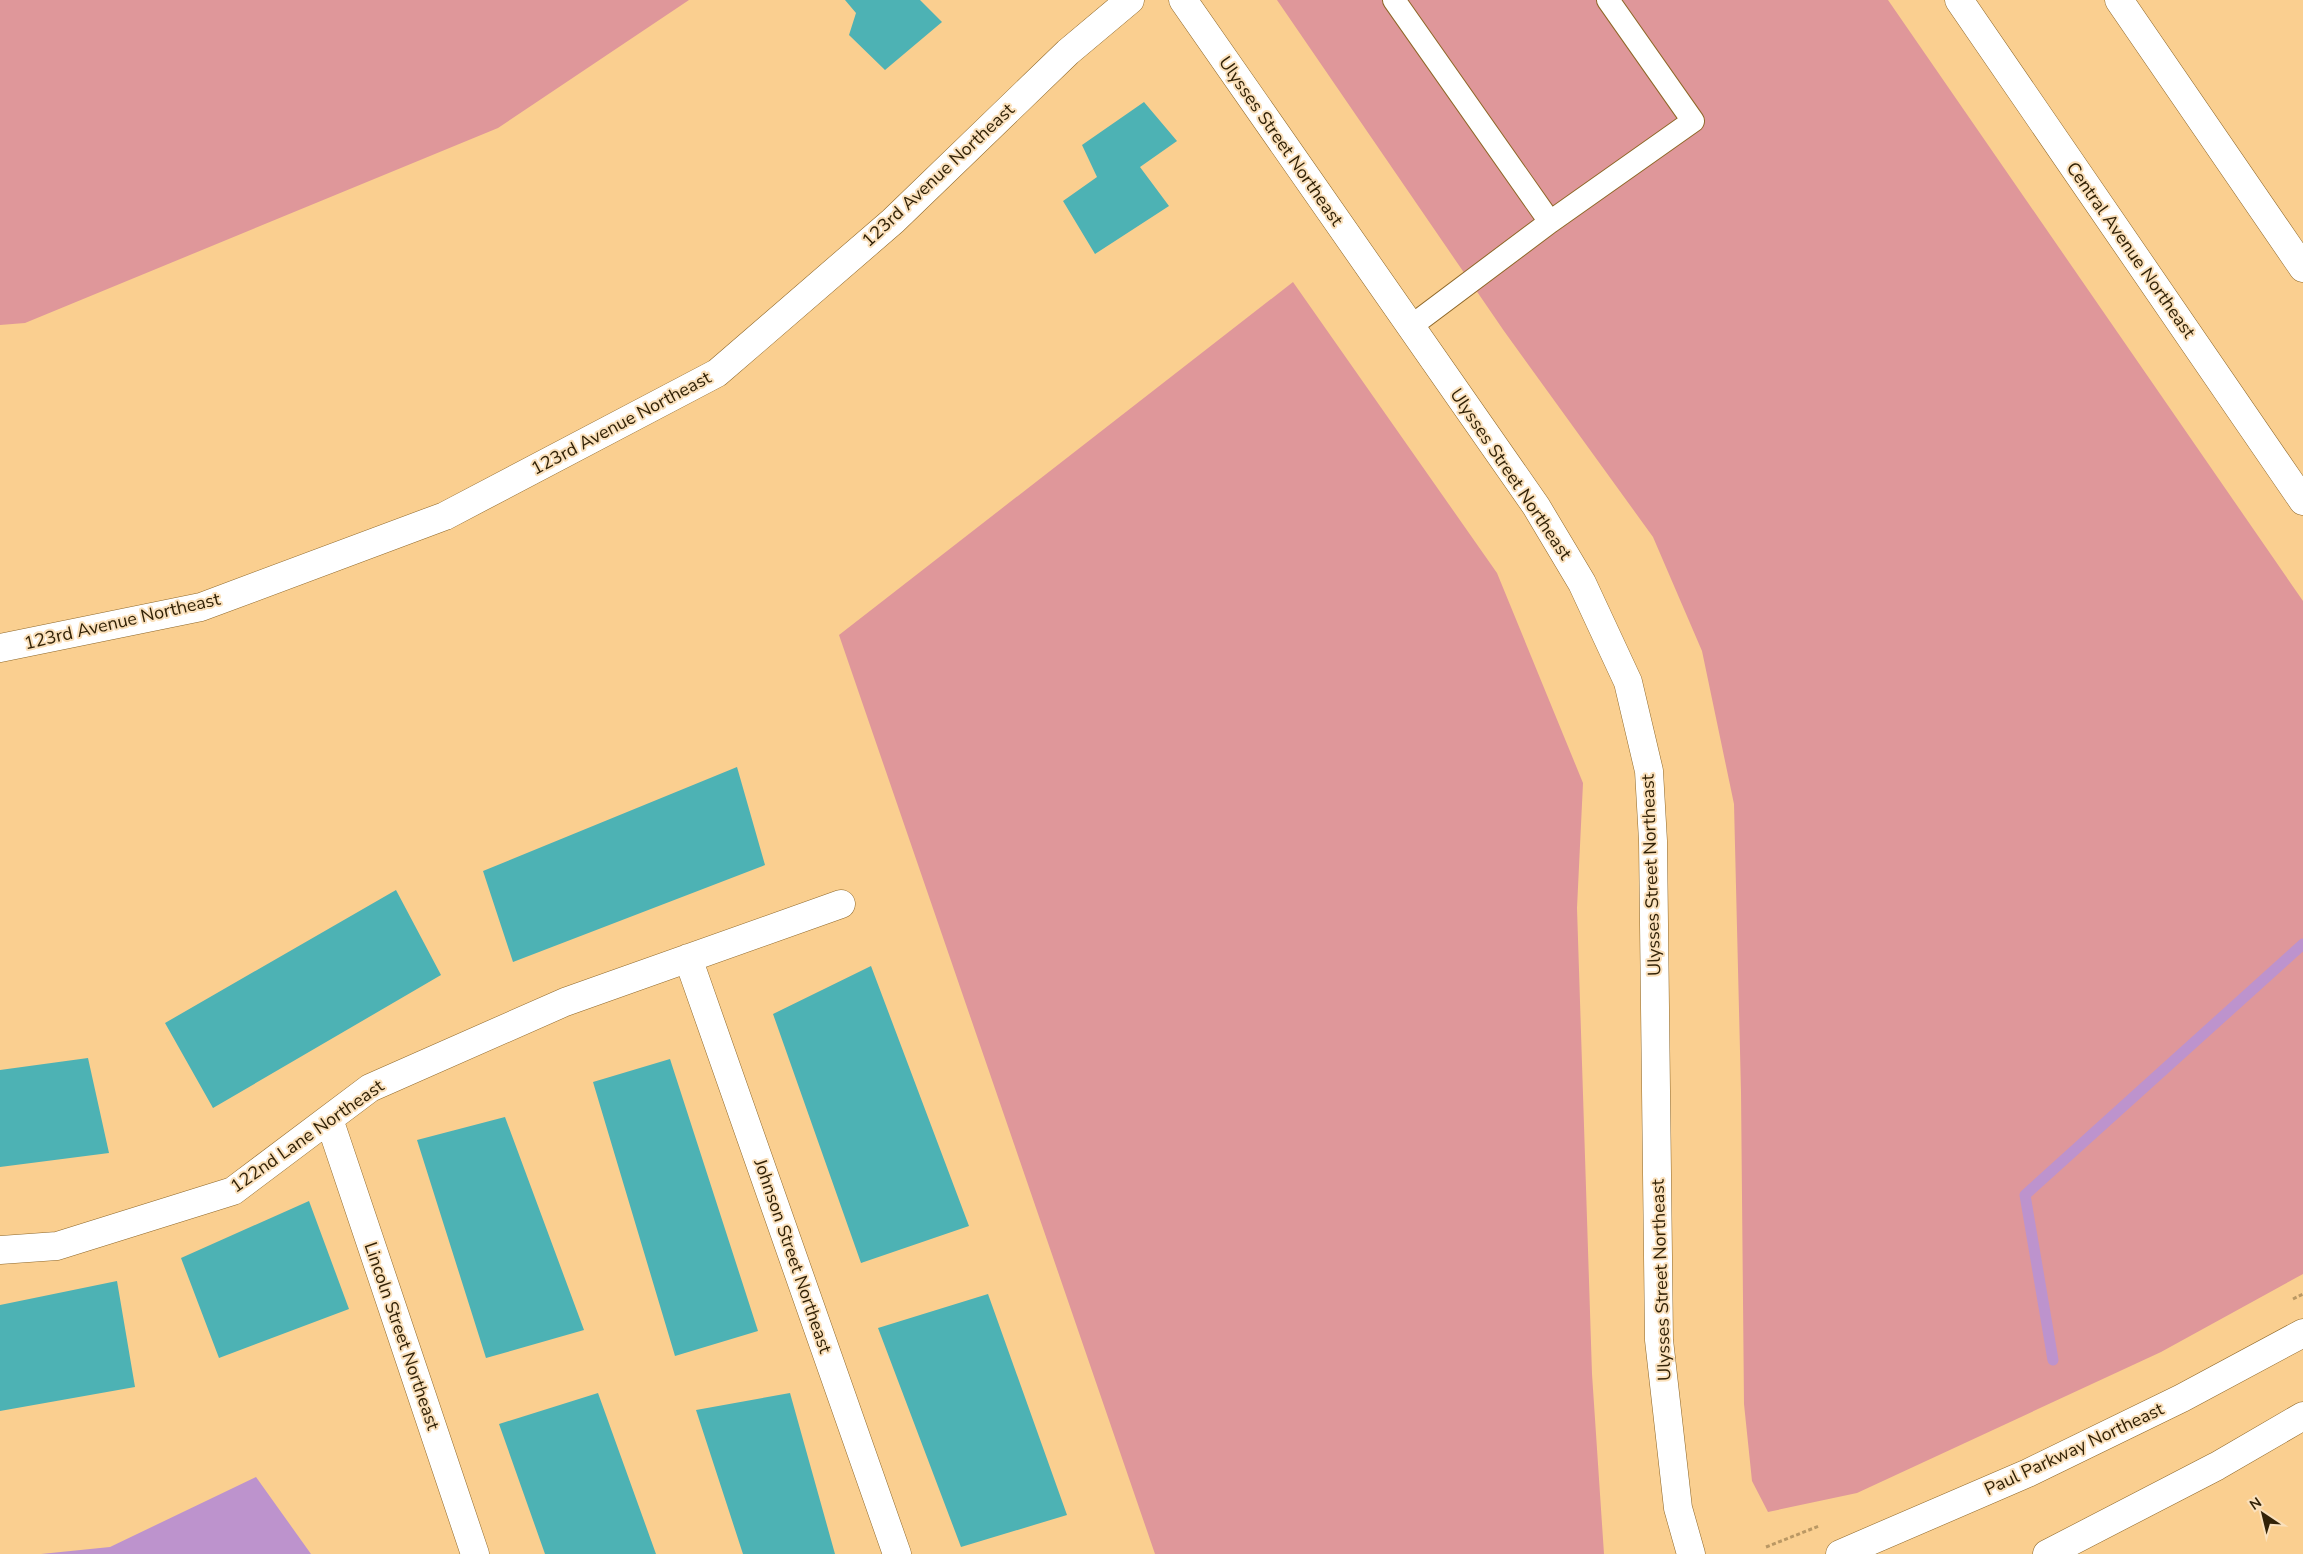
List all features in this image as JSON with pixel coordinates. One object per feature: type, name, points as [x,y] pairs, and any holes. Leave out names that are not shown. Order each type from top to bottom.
[{"type":"main road","name":"123rd Avenue Northeast","points":[[0,648],[201,607],[445,516],[717,373],[893,221],[1068,52],[1130,0]]},
{"type":"main road","name":"Ulysses Street Northeast","points":[[1183,0],[1536,506],[1582,583],[1628,682],[1649,770],[1653,840],[1660,1340],[1678,1508],[1691,1554]]},
{"type":"main road","name":"Central Avenue Northeast","points":[[1959,0],[2303,500]]},
{"type":"main road","points":[[2119,0],[2303,268]]},
{"type":"main road","name":"122nd Lane Northeast","points":[[0,1250],[57,1246],[233,1191],[370,1088],[564,1002],[841,904]]},
{"type":"main road","name":"Johnson Street Northeast","points":[[688,958],[897,1554]]},
{"type":"main road","name":"Lincoln Street Northeast","points":[[329,1119],[475,1554]]},
{"type":"main road","name":"Paul Parkway Northeast","points":[[1840,1554],[2028,1472],[2182,1398],[2303,1333]]},
{"type":"main road","points":[[2047,1554],[2217,1466],[2303,1416]]},
{"type":"lane","points":[[1394,0],[1550,222]]},
{"type":"lane","points":[[1410,327],[1550,222],[1693,121],[1608,0]]},
{"type":"path","points":[[2286,1303],[2303,1294]]},
{"type":"path","points":[[1766,1547],[1826,1524]]},
{"type":"shaded area","points":[[0,0],[689,0],[498,128],[25,323],[0,325]]},
{"type":"shaded area","points":[[1277,0],[1888,0],[2303,601],[2303,1274],[2161,1352],[1857,1493],[1768,1512],[1752,1481],[1744,1404],[1741,1092],[1734,804],[1702,651],[1653,537],[1504,331]]},
{"type":"shaded area","points":[[1293,282],[1497,573],[1583,783],[1577,908],[1592,1374],[1604,1554],[1155,1554],[839,635]]},
{"type":"shaded area","points":[[256,1477],[311,1554],[41,1554],[110,1547]]},
{"type":"building","points":[[845,0],[920,0],[942,22],[885,70],[849,35],[856,13]]},
{"type":"building","points":[[1144,102],[1177,141],[1140,167],[1169,206],[1095,254],[1063,201],[1097,177],[1082,145]]},
{"type":"building","points":[[737,767],[765,865],[513,962],[483,871]]},
{"type":"building","points":[[396,890],[441,975],[213,1108],[165,1023]]},
{"type":"building","points":[[871,966],[969,1226],[861,1263],[773,1014]]},
{"type":"building","points":[[88,1058],[109,1153],[0,1167],[0,1070]]},
{"type":"building","points":[[670,1059],[758,1331],[675,1356],[593,1082]]},
{"type":"building","points":[[505,1117],[584,1330],[486,1358],[417,1140]]},
{"type":"building","points":[[309,1201],[349,1309],[219,1358],[181,1258]]},
{"type":"building","points":[[117,1281],[135,1387],[0,1411],[0,1305]]},
{"type":"building","points":[[988,1294],[1067,1515],[961,1547],[878,1328]]},
{"type":"building","points":[[598,1393],[656,1554],[545,1554],[499,1424]]},
{"type":"building","points":[[790,1393],[835,1554],[743,1554],[696,1410]]},
{"type":"waterway","points":[[2053,1360],[2025,1195],[2303,944]]}]
